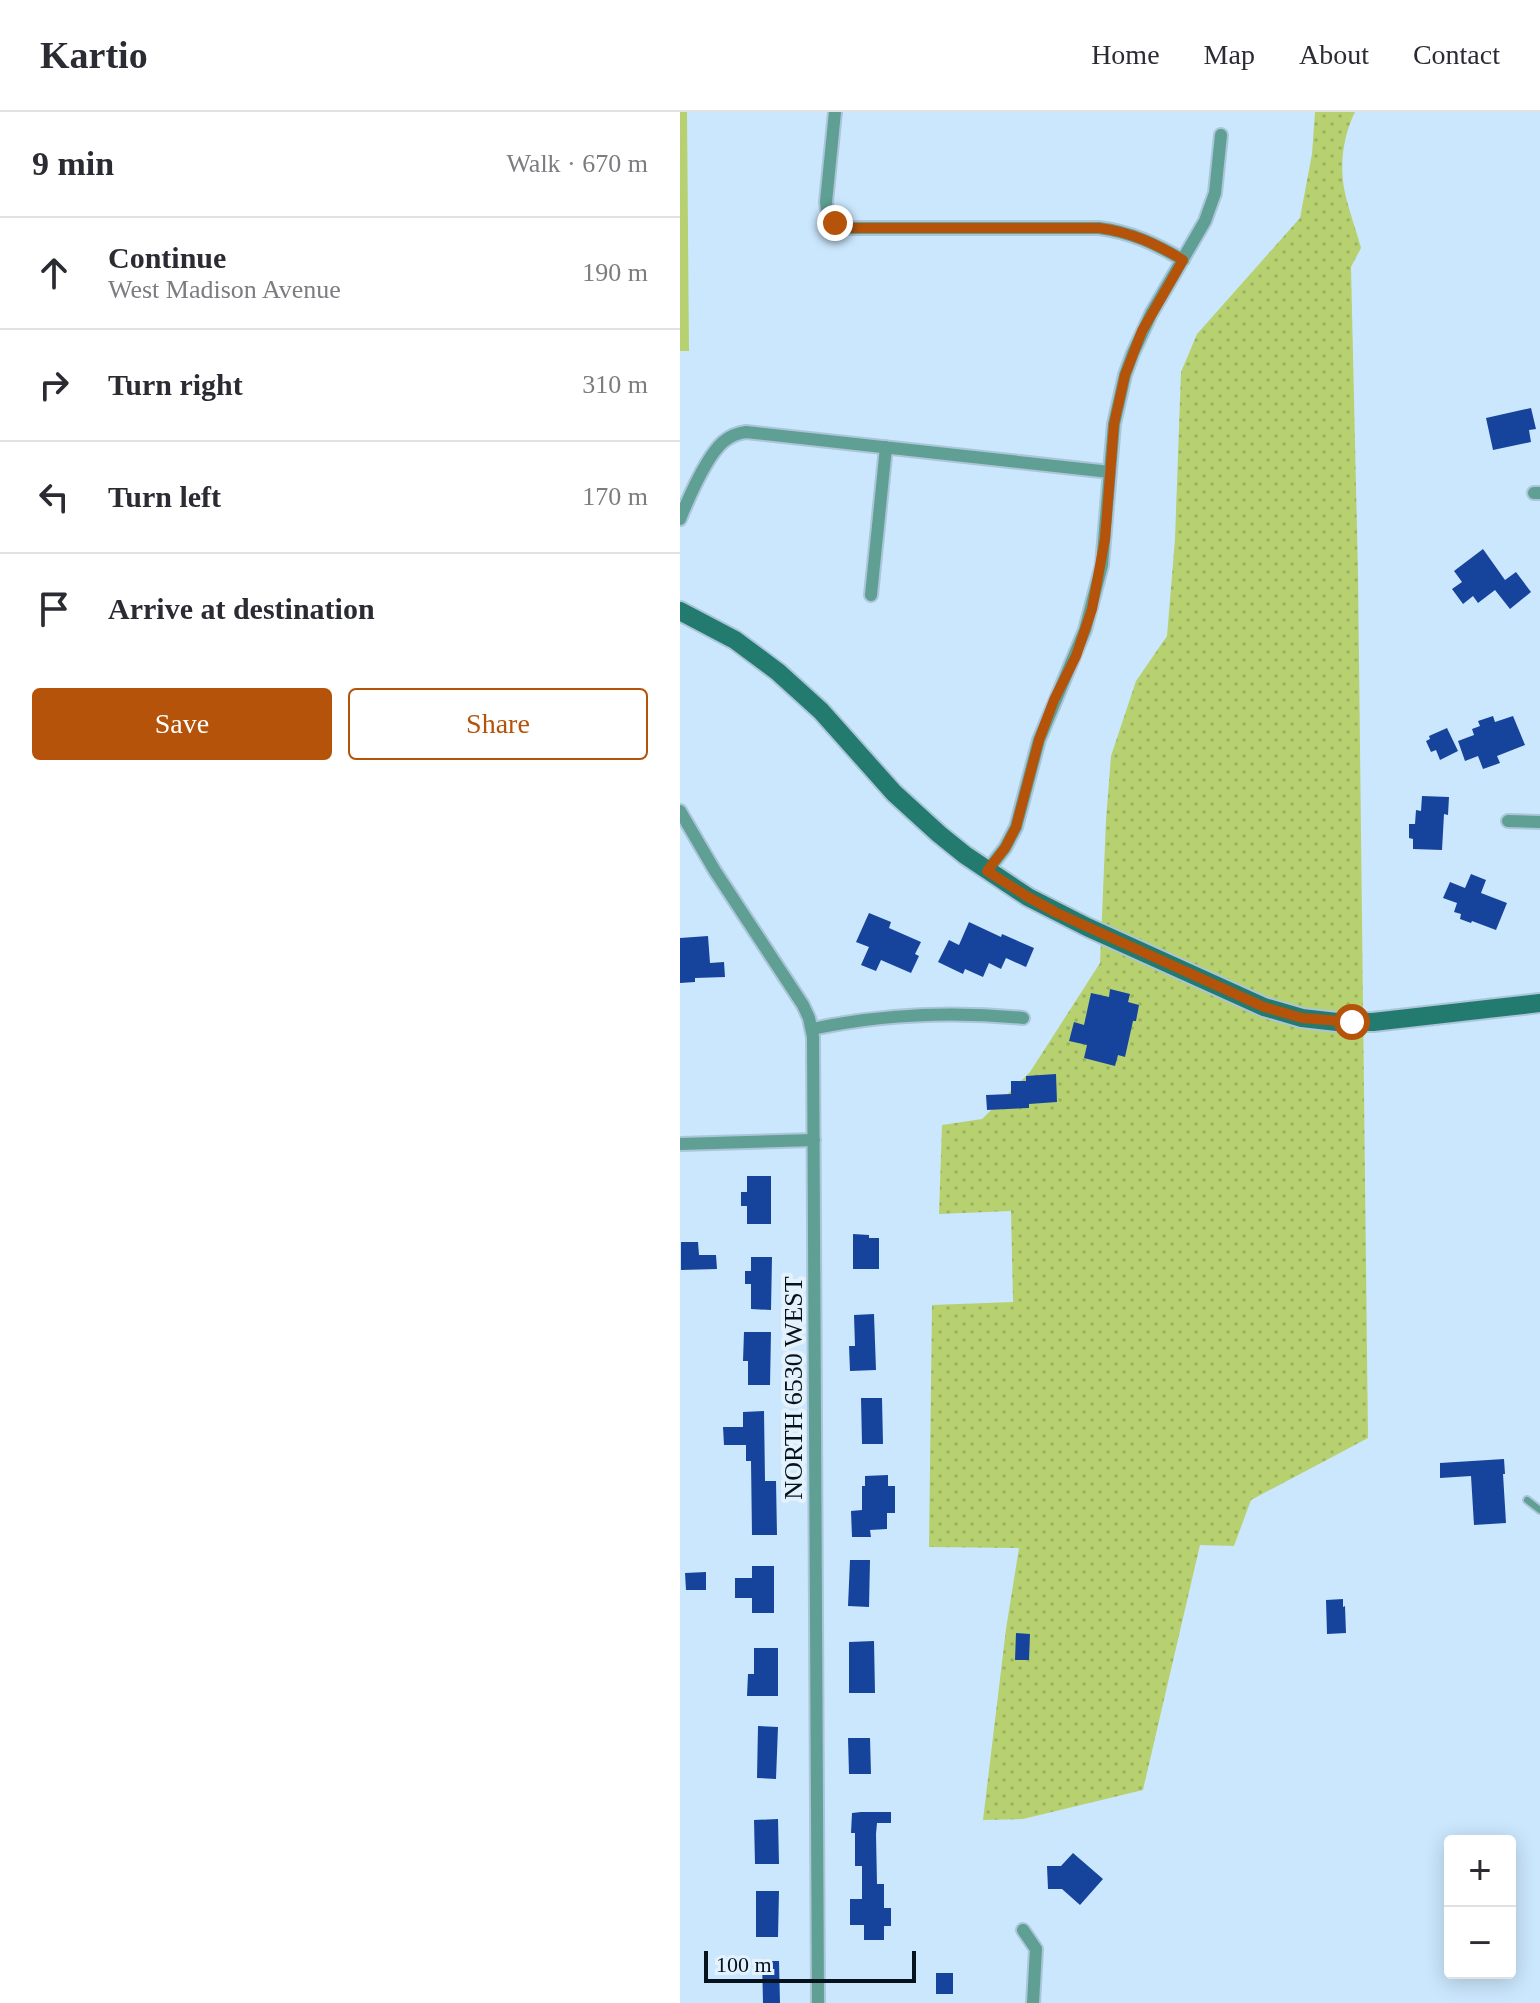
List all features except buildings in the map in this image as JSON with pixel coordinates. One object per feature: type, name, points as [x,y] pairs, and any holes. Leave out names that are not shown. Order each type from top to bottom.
[{"type":"street","points":[[835,112],[826,202],[828,213],[840,226],[1099,228],[1126,232],[1183,260]]},
{"type":"street","points":[[987,871],[1016,827],[1039,740],[1089,619],[1102,565],[1119,398],[1129,364],[1151,314],[1198,236],[1211,205],[1217,180],[1221,135]]},
{"type":"street","points":[[680,519],[717,449],[739,433],[754,432],[1110,472]]},
{"type":"street","points":[[871,595],[886,447]]},
{"type":"street","points":[[680,611],[735,640],[778,672],[821,711],[874,772],[939,834],[987,871],[1057,913],[1264,1007],[1302,1018],[1362,1022],[1540,1003]]},
{"type":"street","name":"NORTH 6530 WEST","points":[[680,811],[715,871],[803,1005],[812,1029],[818,2003]]},
{"type":"street","points":[[1508,821],[1540,822]]},
{"type":"street","points":[[812,1029],[917,1014],[1023,1018]]},
{"type":"street","points":[[680,1144],[814,1140]]},
{"type":"street","points":[[1023,1930],[1036,1949],[1033,2003]]},
{"type":"lane","points":[[1527,1500],[1540,1510]]},
{"type":"green space","points":[[680,112],[687,112],[689,351],[680,351]]},
{"type":"green space","points":[[1315,112],[1355,112],[1345,141],[1342,172],[1361,248],[1351,267],[1358,573],[1368,1438],[1251,1500],[1234,1546],[1200,1545],[1143,1790],[1023,1819],[983,1820],[1019,1548],[929,1547],[932,1305],[1013,1302],[1011,1211],[939,1214],[942,1125],[982,1119],[1030,1072],[1100,963],[1111,756],[1136,681],[1167,636],[1175,539],[1181,372],[1197,334],[1300,218],[1312,154]]},
{"type":"route","points":[[835,223],[846,228],[1113,229],[1151,242],[1183,260],[1142,331],[1125,375],[1114,424],[1105,539],[1092,609],[1076,656],[1039,740],[1016,827],[987,871],[1057,913],[1264,1007],[1302,1018],[1352,1022]]}]
